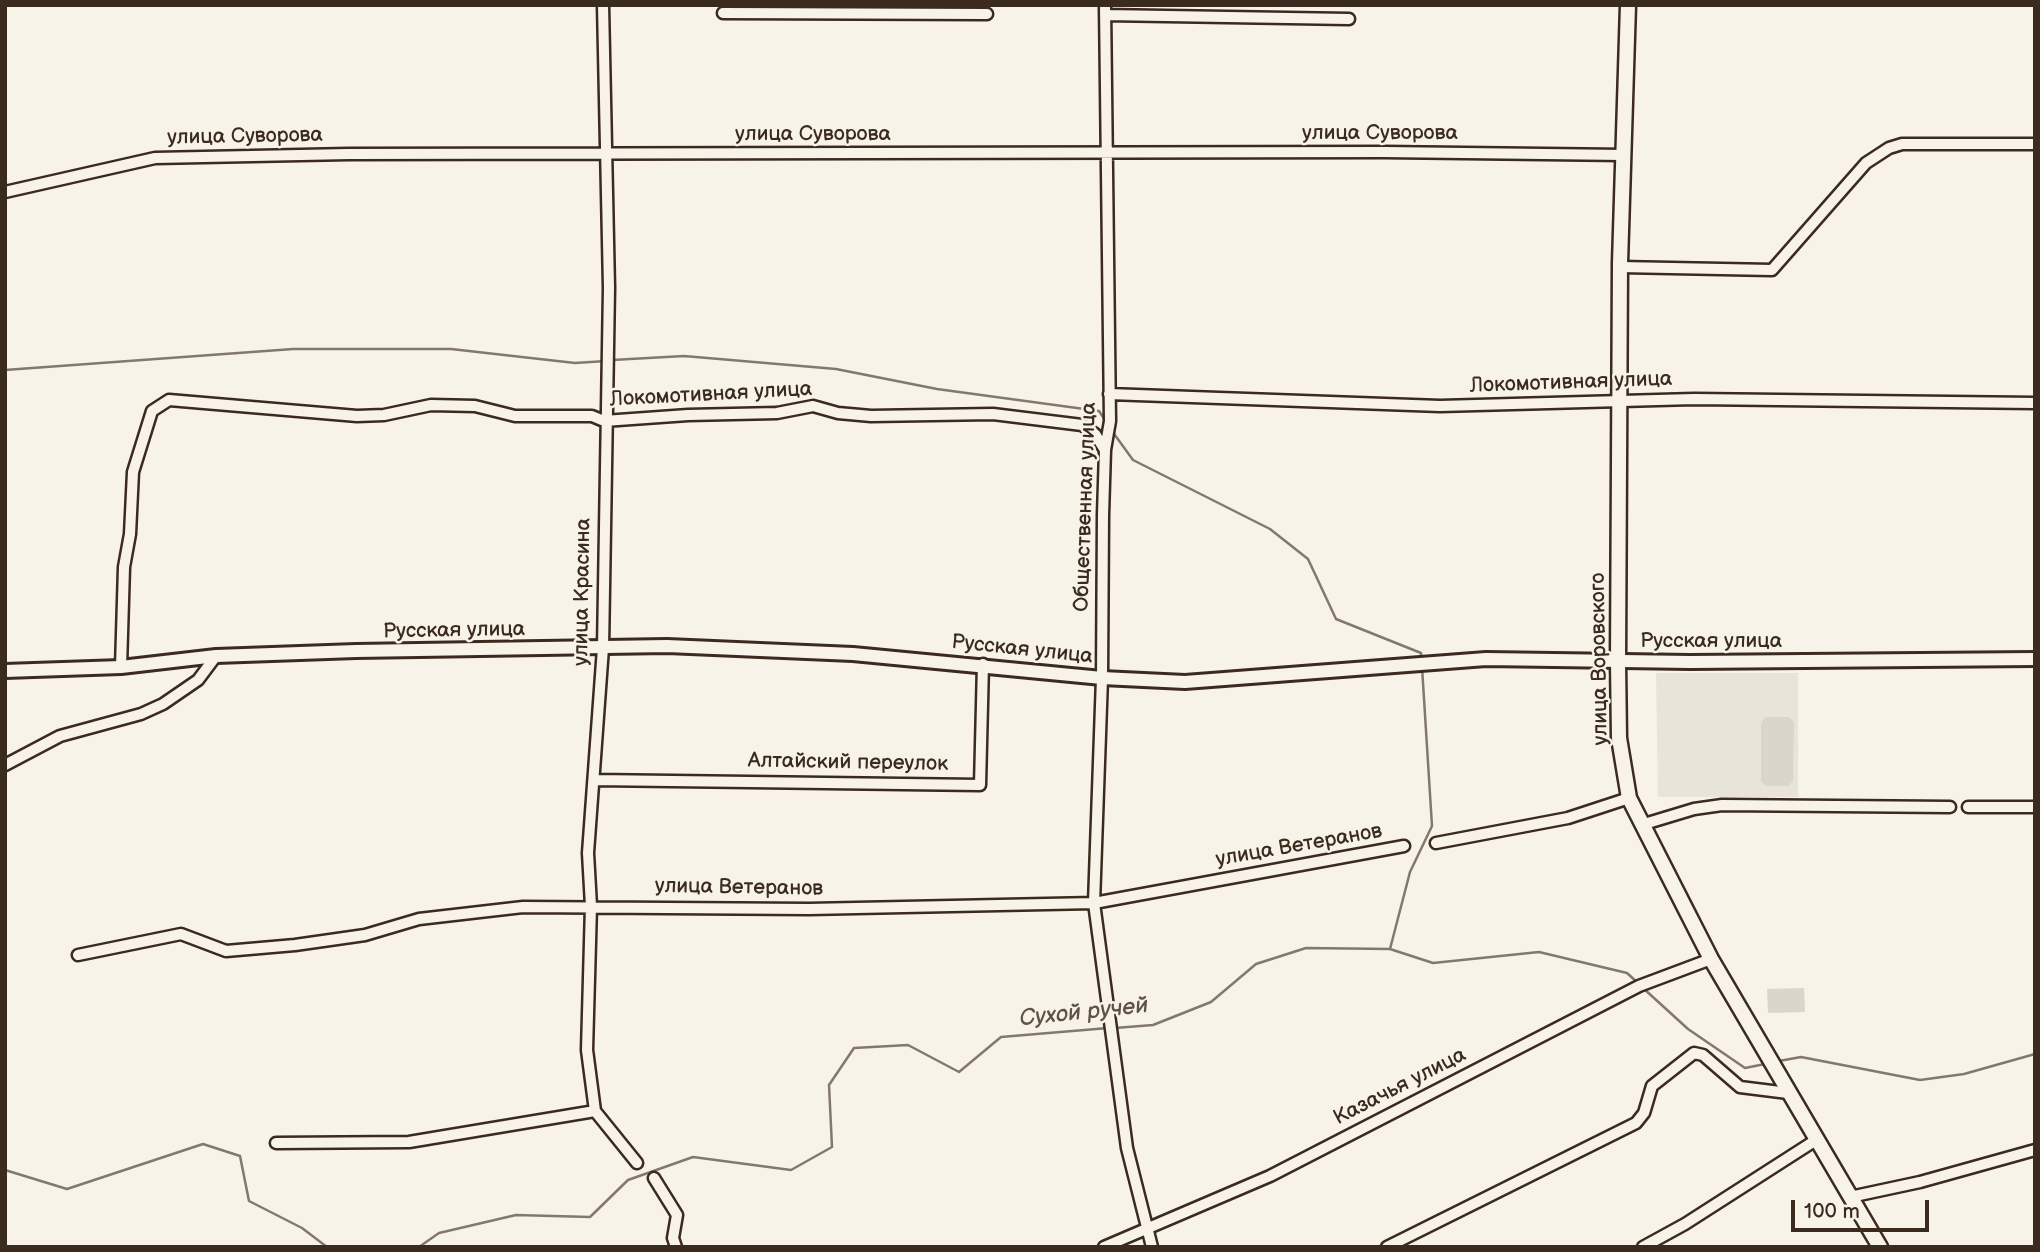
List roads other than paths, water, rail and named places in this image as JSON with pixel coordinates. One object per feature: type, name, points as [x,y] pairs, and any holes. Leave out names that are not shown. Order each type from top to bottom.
[{"type":"main road","name":"улица Воровского","points":[[1628,5],[1620,267],[1618,662],[1619,738],[1629,798],[1711,959],[1880,1247]]},
{"type":"street","name":"улица Красина","points":[[595,1111],[587,1050],[591,906],[588,853],[603,648],[604,421],[609,288],[603,5]]},
{"type":"street","points":[[723,13],[858,9],[987,14]]},
{"type":"street","name":"Общественная улица","points":[[1152,1247],[1126,1148],[1094,903],[1102,678],[1105,450],[1110,421],[1105,10],[1349,19]]},
{"type":"street","points":[[1620,267],[1772,270],[1866,163],[1896,144],[2035,144]]},
{"type":"street","name":"улица Суворова","points":[[5,191],[155,158],[349,154],[1624,155]]},
{"type":"street","name":"Локомотивная улица","points":[[1109,394],[1440,406],[1694,399],[2035,403]]},
{"type":"street","name":"Локомотивная улица","points":[[121,667],[124,567],[131,534],[133,471],[152,411],[169,400],[357,416],[384,415],[431,405],[475,406],[515,416],[592,416],[604,421],[688,415],[777,413],[813,406],[838,413],[871,415],[993,414],[1082,425],[1095,434],[1105,450]]},
{"type":"street","name":"Русская улица","points":[[5,671],[121,667],[216,656],[667,646],[811,652],[983,664],[1102,678],[1198,681],[1486,659],[1618,662],[2035,659]]},
{"type":"street","points":[[5,765],[60,736],[141,714],[173,699],[198,680],[216,656]]},
{"type":"street","name":"Алтайский переулок","points":[[595,780],[980,785],[983,664]]},
{"type":"street","points":[[1436,843],[1568,818],[1629,798]]},
{"type":"street","points":[[1642,825],[1694,809],[1721,805],[1950,807]]},
{"type":"street","points":[[1968,807],[2035,807]]},
{"type":"street","name":"улица Ветеранов","points":[[78,955],[181,934],[226,951],[365,935],[400,924],[447,915],[523,907],[809,909],[1094,903],[1404,846]]},
{"type":"street","name":"Казачья улица","points":[[1104,1247],[1270,1176],[1639,986],[1711,959]]},
{"type":"street","points":[[1387,1247],[1636,1123],[1644,1113],[1651,1086],[1695,1053],[1703,1055],[1740,1087],[1788,1093]]},
{"type":"street","points":[[276,1143],[409,1142],[595,1111],[638,1163]]},
{"type":"street","points":[[1643,1247],[1685,1224],[1816,1140]]},
{"type":"street","points":[[1850,1197],[1920,1182],[2035,1150]]},
{"type":"street","points":[[654,1178],[677,1215],[673,1238],[676,1247]]},
{"type":"waterway","points":[[5,370],[293,349],[451,349],[575,363],[606,361]]},
{"type":"waterway","points":[[612,360],[684,356],[836,369],[937,389],[1099,411],[1107,423]]},
{"type":"waterway","points":[[1112,431],[1133,460],[1270,529],[1308,559],[1336,619],[1421,653],[1422,661]]},
{"type":"waterway","points":[[1390,949],[1410,872],[1432,826],[1422,667]]},
{"type":"waterway","name":"Сухой ручей","points":[[1115,1028],[1153,1025],[1211,1002],[1256,964],[1306,948],[1390,949],[1433,963],[1539,952],[1627,973],[1638,983]]},
{"type":"waterway","name":"Сухой ручей","points":[[1643,988],[1688,1029],[1745,1068],[1765,1064]]},
{"type":"waterway","name":"Сухой ручей","points":[[419,1247],[439,1233],[516,1215],[590,1217],[628,1180],[693,1157],[791,1170],[832,1147],[829,1085],[854,1048],[908,1045],[959,1072],[1001,1037],[1108,1028]]},
{"type":"waterway","name":"Сухой ручей","points":[[1779,1061],[1801,1057],[1920,1080],[1964,1074],[2035,1054]]},
{"type":"waterway","name":"Сухой ручей","points":[[5,1170],[67,1189],[203,1144],[240,1156],[249,1201],[302,1228],[327,1247]]}]
